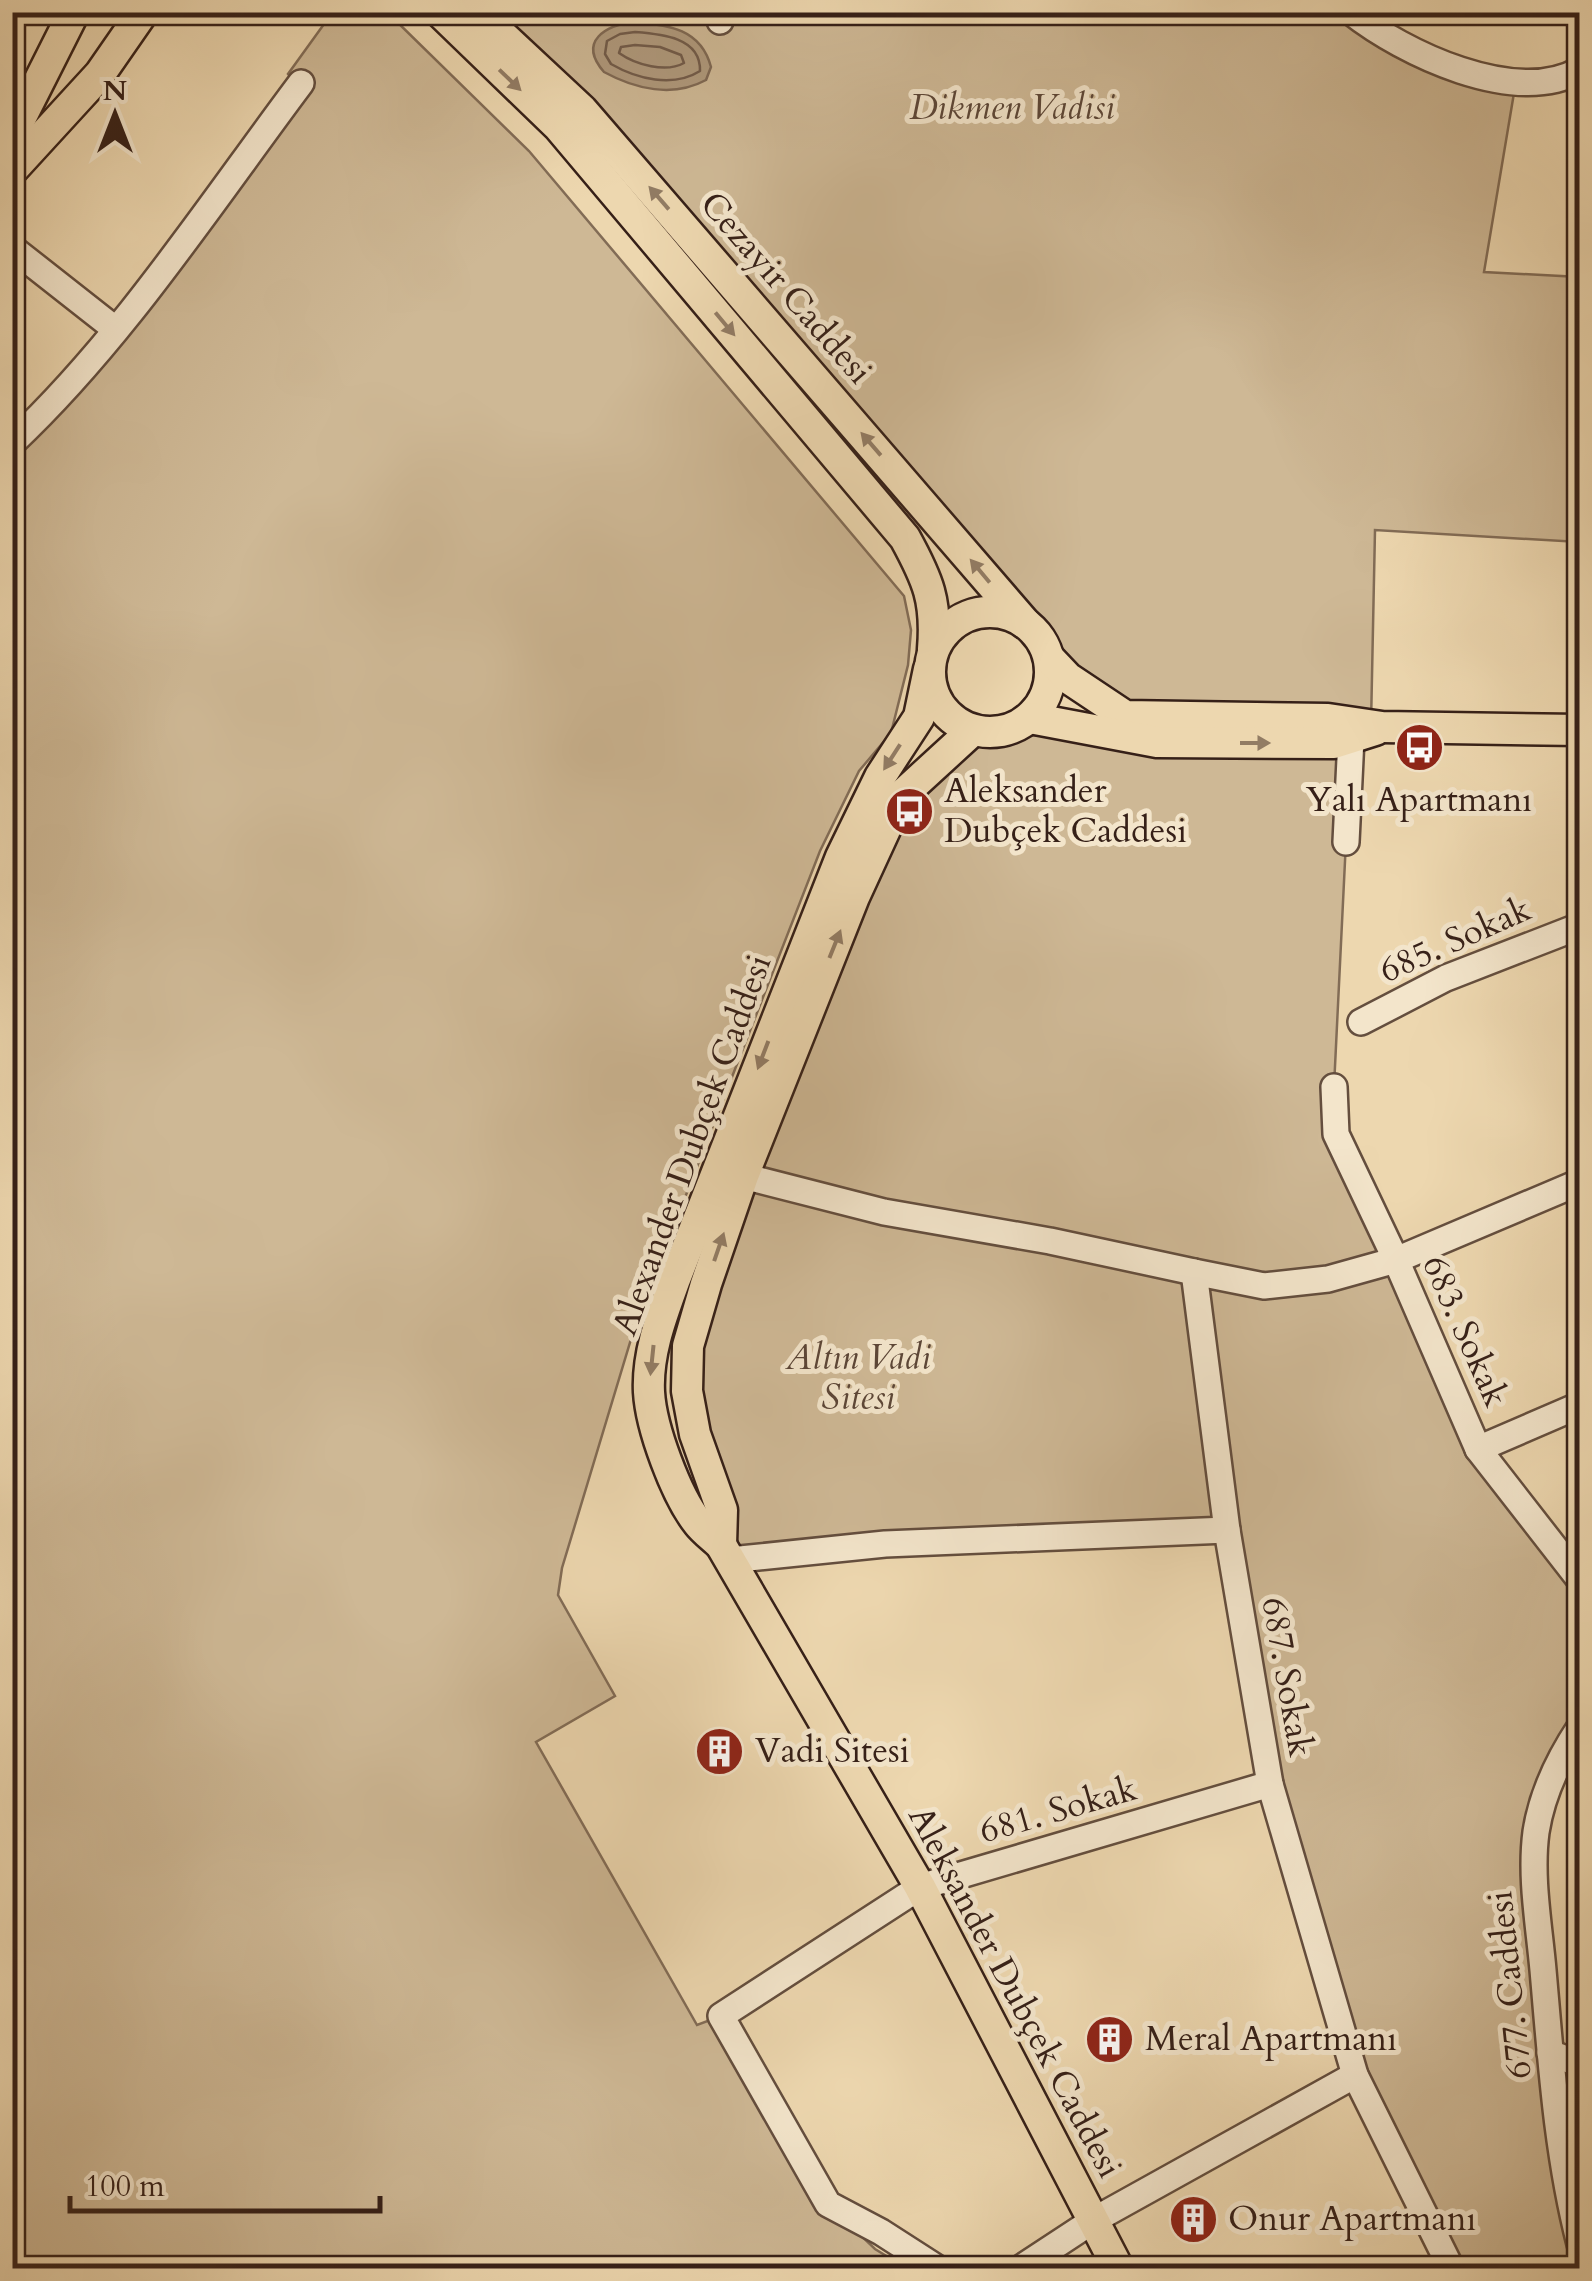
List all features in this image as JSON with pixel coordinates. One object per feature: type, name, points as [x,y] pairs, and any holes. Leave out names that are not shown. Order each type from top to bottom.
[{"type":"main road","points":[[12,135],[74,12]]},
{"type":"main road","points":[[12,170],[100,74],[143,12]]},
{"type":"main road","name":"Cezayir Caddesi","points":[[440,12],[559,127],[905,538],[928,580],[936,614],[931,659]]},
{"type":"main road","name":"Cezayir Caddesi","points":[[477,12],[582,110],[1025,623]]},
{"type":"main road","points":[[995,612],[1025,623],[1043,642],[1049,658],[1050,683],[1043,702],[1030,718],[1012,729],[972,731],[954,722],[931,689],[931,659],[944,633],[958,620],[976,613],[995,612]]},
{"type":"main road","points":[[1049,658],[1068,678],[1126,716],[1177,730],[1580,730]]},
{"type":"main road","name":"Alexander Dubçek Caddesi","points":[[726,1552],[698,1523],[662,1446],[649,1393],[655,1332],[841,856],[880,776],[918,717],[931,659]]},
{"type":"main road","points":[[1030,718],[1157,742],[1177,730]]},
{"type":"main road","name":"Alexander Dubçek Caddesi","points":[[726,1552],[722,1510],[700,1451],[687,1391],[688,1346],[743,1176],[854,896],[900,796],[972,731]]},
{"type":"main road","name":"Aleksander Dubçek Caddesi","points":[[726,1552],[920,1887],[1118,2268]]},
{"type":"street","points":[[1351,12],[1372,29],[1414,50],[1484,78],[1534,82],[1580,70]]},
{"type":"street","points":[[12,443],[37,420],[115,329],[300,83]]},
{"type":"street","points":[[12,248],[115,329]]},
{"type":"street","points":[[1338,733],[1346,842]]},
{"type":"street","name":"685. Sokak","points":[[1361,1022],[1446,978],[1580,926]]},
{"type":"street","name":"683. Sokak","points":[[1334,1087],[1336,1134],[1396,1260],[1478,1450],[1580,1580]]},
{"type":"street","points":[[743,1176],[884,1212],[1050,1241],[1264,1286],[1328,1278],[1396,1260],[1580,1182]]},
{"type":"street","name":"687. Sokak","points":[[1194,1272],[1227,1530],[1270,1784],[1355,2075],[1451,2268]]},
{"type":"street","points":[[1478,1450],[1580,1405]]},
{"type":"street","points":[[726,1552],[1227,1530]]},
{"type":"street","name":"677. Caddesi","points":[[1580,1727],[1558,1760],[1544,1796],[1534,1866],[1550,2054],[1572,2215],[1580,2244]]},
{"type":"street","name":"681. Sokak","points":[[938,2268],[828,2204],[721,2016],[920,1887],[1270,1784]]},
{"type":"street","points":[[1550,2054],[1580,2064]]},
{"type":"street","points":[[1020,2268],[1094,2220],[1355,2075]]},
{"type":"green space","points":[[332,13],[388,13],[529,151],[904,596],[911,630],[908,665],[891,733],[859,771],[820,851],[635,1326],[562,1568],[558,1595],[615,1696],[536,1742],[697,2025],[721,2016],[828,2204],[875,2249],[906,2268],[13,2268],[13,460],[130,331],[305,95],[288,74]]},
{"type":"green space","name":"Dikmen Vadisi","points":[[477,13],[1351,13],[1516,81],[1484,272],[1579,277],[1579,542],[1375,530],[1371,725],[1125,716],[1049,658],[1030,626]]},
{"type":"green space","name":"Altın Vadi Sitesi","points":[[992,733],[1157,742],[1351,738],[1334,1087],[1336,1134],[1478,1449],[1579,1580],[1579,1727],[1544,1796],[1550,2053],[1579,2064],[1579,2268],[1451,2268],[1355,2075],[1270,1784],[1227,1531],[730,1560],[688,1346],[854,897],[938,759]]},
{"type":"water","points":[[635,22],[660,25],[692,37],[700,44],[711,67],[706,80],[680,89],[654,89],[604,72],[596,61],[594,43],[605,31]]},
{"type":"place","name":"Yalı Apartmanı","points":[[1419,748]]},
{"type":"place","name":"Aleksander Dubçek Caddesi","points":[[909,811]]},
{"type":"place","name":"Vadi Sitesi","points":[[720,1751]]},
{"type":"place","name":"Meral Apartmanı","points":[[1110,2039]]},
{"type":"place","name":"Onur Apartmanı","points":[[1193,2219]]}]
